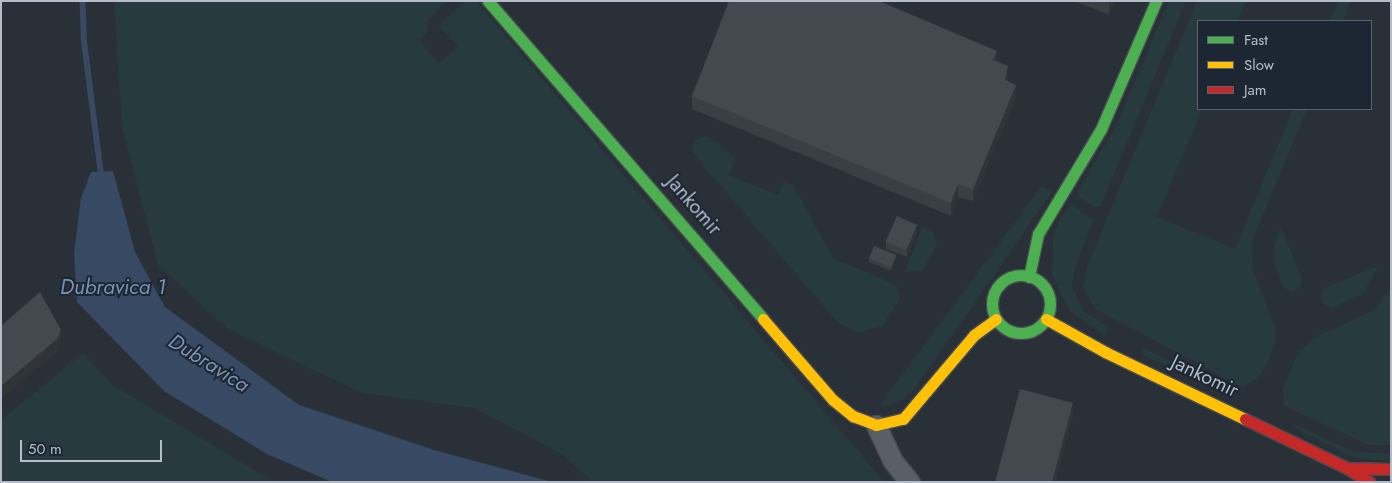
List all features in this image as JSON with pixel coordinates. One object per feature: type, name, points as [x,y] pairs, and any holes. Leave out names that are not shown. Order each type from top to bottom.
[{"type":"street","name":"Jankomir","points":[[488,1],[833,400],[853,416],[876,425]]},
{"type":"street","points":[[1029,277],[1038,234],[1102,129],[1156,1]]},
{"type":"street","points":[[1013,277],[1029,277],[1046,290],[1050,308],[1046,319],[1034,330],[1016,333],[1008,330],[996,319],[992,307],[997,288],[1013,277]]},
{"type":"street","points":[[910,482],[892,460],[876,425],[897,422],[908,415],[958,353],[996,319]]},
{"type":"street","name":"Jankomir","points":[[1046,319],[1113,356],[1347,468],[1369,482]]},
{"type":"street","points":[[1347,468],[1391,469]]},
{"type":"green space","points":[[114,1],[447,1],[427,22],[427,33],[419,40],[439,63],[458,46],[439,26],[465,1],[476,1],[884,482],[593,482],[562,454],[474,408],[362,393],[228,329],[158,265],[122,126]]},
{"type":"green space","points":[[1169,1],[1186,1],[1100,207],[1095,207],[1076,195],[1116,126]]},
{"type":"green space","points":[[1197,1],[1246,1],[1238,20],[1197,20],[1197,110],[1202,110],[1157,217],[1235,249],[1293,110],[1307,110],[1252,241],[1253,270],[1275,327],[1275,341],[1266,367],[1257,378],[1242,387],[1097,310],[1083,288],[1088,264]]},
{"type":"green space","points":[[1338,1],[1351,1],[1343,20],[1330,20]]},
{"type":"green space","points":[[704,136],[714,140],[735,160],[729,175],[778,195],[784,181],[793,185],[833,258],[896,285],[900,299],[883,325],[859,333],[838,323],[692,152],[694,141]]},
{"type":"green space","points":[[1042,186],[1052,192],[913,391],[901,401],[882,407],[882,402]]},
{"type":"green space","points":[[1071,204],[1093,220],[1074,272],[1072,287],[1084,312],[1109,328],[1104,335],[1070,311],[1058,288],[1060,283],[1056,284],[1052,272],[1053,239],[1058,223]]},
{"type":"green space","points":[[922,227],[932,231],[937,245],[923,269],[905,272]]},
{"type":"green space","points":[[1281,227],[1302,279],[1301,285],[1293,292],[1284,288],[1274,264],[1274,245]]},
{"type":"green space","points":[[1378,266],[1366,289],[1357,297],[1331,308],[1323,303],[1320,294],[1327,287]]},
{"type":"green space","points":[[1391,288],[1391,445],[1369,445],[1284,406],[1283,388],[1299,351],[1318,336],[1374,310]]},
{"type":"green space","points":[[1144,348],[1222,388],[1220,392],[1141,354]]},
{"type":"green space","points":[[83,353],[112,385],[274,482],[1,482],[1,420]]},
{"type":"green space","points":[[1292,423],[1352,451],[1391,454],[1391,461],[1355,458],[1300,431]]},
{"type":"water","name":"Dubravica 1","points":[[113,171],[135,252],[165,307],[299,405],[434,450],[552,482],[332,482],[267,454],[164,391],[77,302],[74,253],[81,198],[91,172]]},
{"type":"building","points":[[729,1],[879,1],[997,51],[993,60],[1008,66],[1005,80],[1016,85],[973,189],[958,184],[951,203],[692,96]]},
{"type":"building","points":[[897,216],[917,225],[906,251],[886,242]]},
{"type":"building","points":[[874,246],[896,255],[891,267],[869,258]]},
{"type":"building","points":[[40,292],[61,330],[57,339],[1,386],[1,326]]},
{"type":"building","points":[[1020,389],[1073,403],[1052,482],[995,482]]},
{"type":"waterway","name":"Dubravica","points":[[83,1],[84,38],[102,178]]},
{"type":"traffic: fast","points":[[488,1],[763,319]]},
{"type":"traffic: fast","points":[[1029,277],[1038,234],[1101,129],[1156,1]]},
{"type":"traffic: fast","points":[[1021,275],[1037,280],[1045,288],[1050,304],[1045,320],[1037,328],[1021,333],[1005,328],[997,320],[992,304],[997,288],[1005,280],[1021,275]]},
{"type":"traffic: slow","points":[[763,319],[833,400],[853,416],[876,425],[903,419],[974,335],[996,319]]},
{"type":"traffic: slow","points":[[1046,319],[1105,352],[1245,419]]},
{"type":"traffic: jam","points":[[1245,419],[1347,468],[1369,482]]},
{"type":"traffic: jam","points":[[1347,468],[1391,469]]}]
